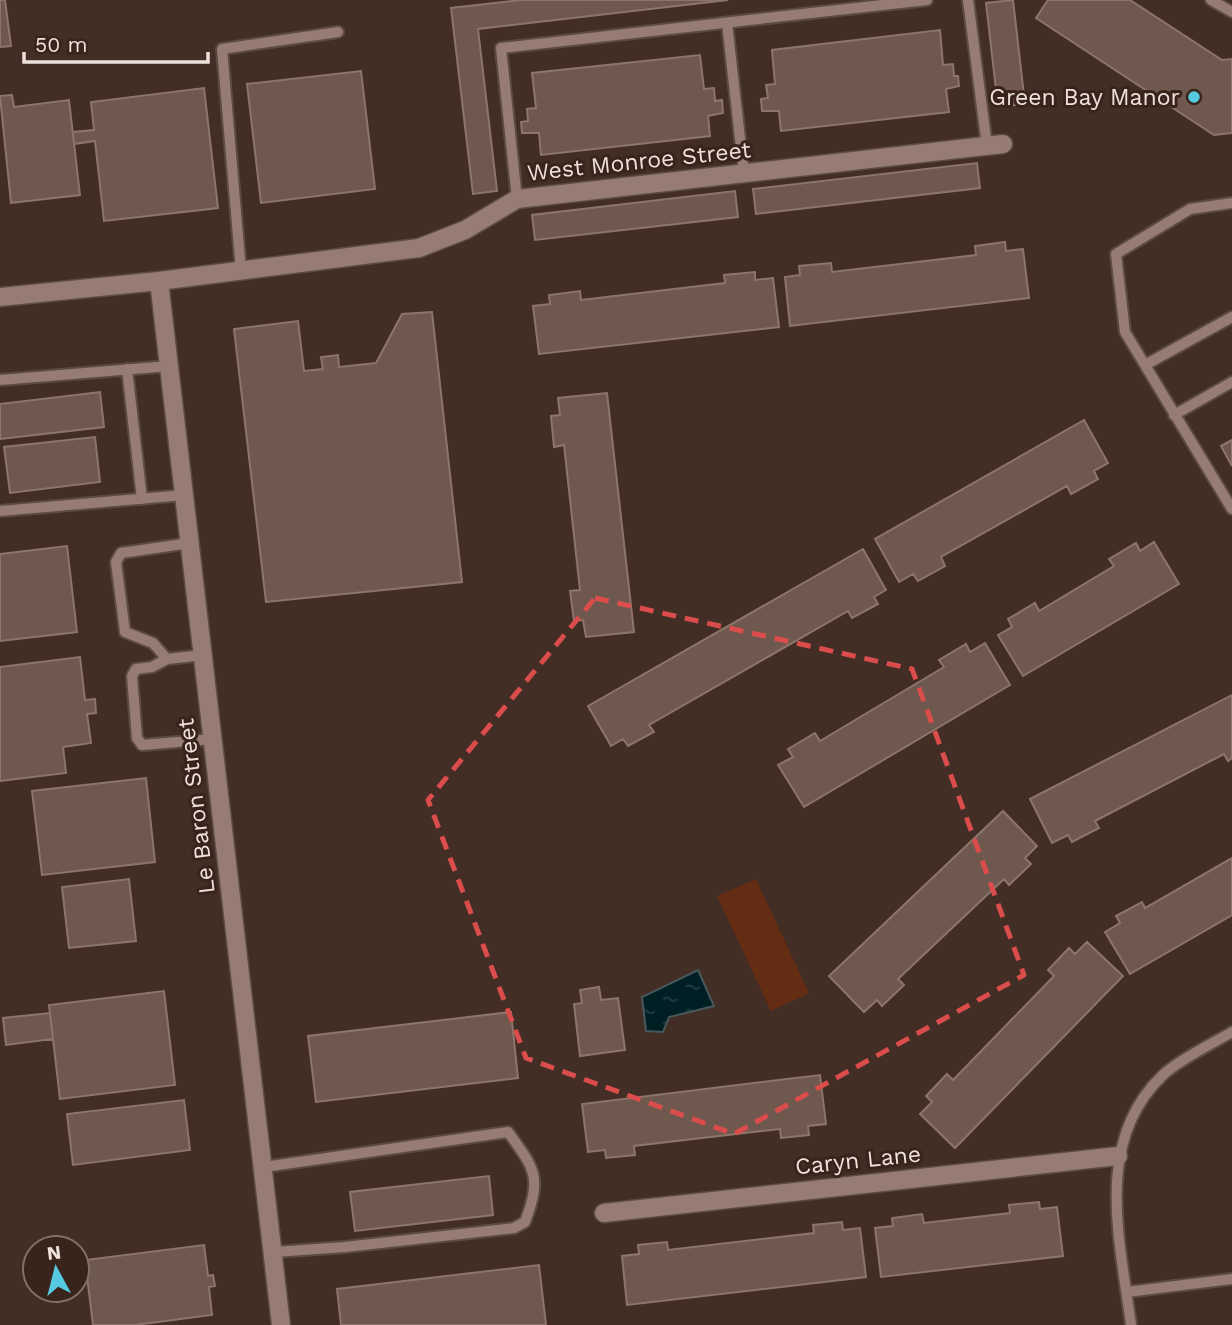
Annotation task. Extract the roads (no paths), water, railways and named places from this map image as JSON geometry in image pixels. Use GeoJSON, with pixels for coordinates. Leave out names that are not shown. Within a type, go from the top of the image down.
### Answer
{"type":"FeatureCollection","features":[{"type":"Feature","properties":{"kind":"street","name":"West Monroe Street"},"geometry":{"type":"LineString","coordinates":[[0,297],[159,281],[419,248],[464,230],[517,200],[995,145]]}},
{"type":"Feature","properties":{"kind":"street","name":"Le Baron Street"},"geometry":{"type":"LineString","coordinates":[[159,281],[281,1325]]}},
{"type":"Feature","properties":{"kind":"street","name":"Caryn Lane"},"geometry":{"type":"LineString","coordinates":[[604,1213],[1118,1156]]}},
{"type":"Feature","properties":{"kind":"lane"},"geometry":{"type":"LineString","coordinates":[[517,200],[501,48],[927,0]]}},
{"type":"Feature","properties":{"kind":"lane"},"geometry":{"type":"LineString","coordinates":[[968,0],[995,145]]}},
{"type":"Feature","properties":{"kind":"lane"},"geometry":{"type":"LineString","coordinates":[[1211,0],[1232,12]]}},
{"type":"Feature","properties":{"kind":"lane"},"geometry":{"type":"LineString","coordinates":[[727,23],[744,174]]}},
{"type":"Feature","properties":{"kind":"lane"},"geometry":{"type":"LineString","coordinates":[[241,271],[222,49],[338,32]]}},
{"type":"Feature","properties":{"kind":"lane"},"geometry":{"type":"LineString","coordinates":[[1232,203],[1190,209],[1116,254],[1125,332],[1232,509]]}},
{"type":"Feature","properties":{"kind":"lane"},"geometry":{"type":"LineString","coordinates":[[1145,365],[1232,317]]}},
{"type":"Feature","properties":{"kind":"lane"},"geometry":{"type":"LineString","coordinates":[[0,380],[169,366]]}},
{"type":"Feature","properties":{"kind":"lane"},"geometry":{"type":"LineString","coordinates":[[127,369],[142,499]]}},
{"type":"Feature","properties":{"kind":"lane"},"geometry":{"type":"LineString","coordinates":[[1174,415],[1232,382]]}},
{"type":"Feature","properties":{"kind":"lane"},"geometry":{"type":"LineString","coordinates":[[0,510],[184,495]]}},
{"type":"Feature","properties":{"kind":"lane"},"geometry":{"type":"LineString","coordinates":[[167,659],[153,643],[125,632],[116,562],[121,554],[190,543]]}},
{"type":"Feature","properties":{"kind":"lane"},"geometry":{"type":"LineString","coordinates":[[203,655],[167,659],[152,667],[136,669],[132,676],[137,738],[142,745],[213,738]]}},
{"type":"Feature","properties":{"kind":"lane"},"geometry":{"type":"LineString","coordinates":[[1131,1325],[1115,1201],[1118,1156],[1136,1106],[1165,1073],[1232,1032]]}},
{"type":"Feature","properties":{"kind":"lane"},"geometry":{"type":"LineString","coordinates":[[264,1167],[508,1132],[533,1171],[534,1198],[525,1222],[513,1228],[345,1247],[274,1252]]}},
{"type":"Feature","properties":{"kind":"lane"},"geometry":{"type":"LineString","coordinates":[[1127,1292],[1232,1279]]}},
{"type":"Feature","properties":{"kind":"water"},"geometry":{"type":"Polygon","coordinates":[[[698,970],[714,1006],[669,1017],[663,1032],[646,1031],[642,997],[698,970]]]}},
{"type":"Feature","properties":{"kind":"place","name":"Green Bay Manor"},"geometry":{"type":"Point","coordinates":[1194,97]}}]}
